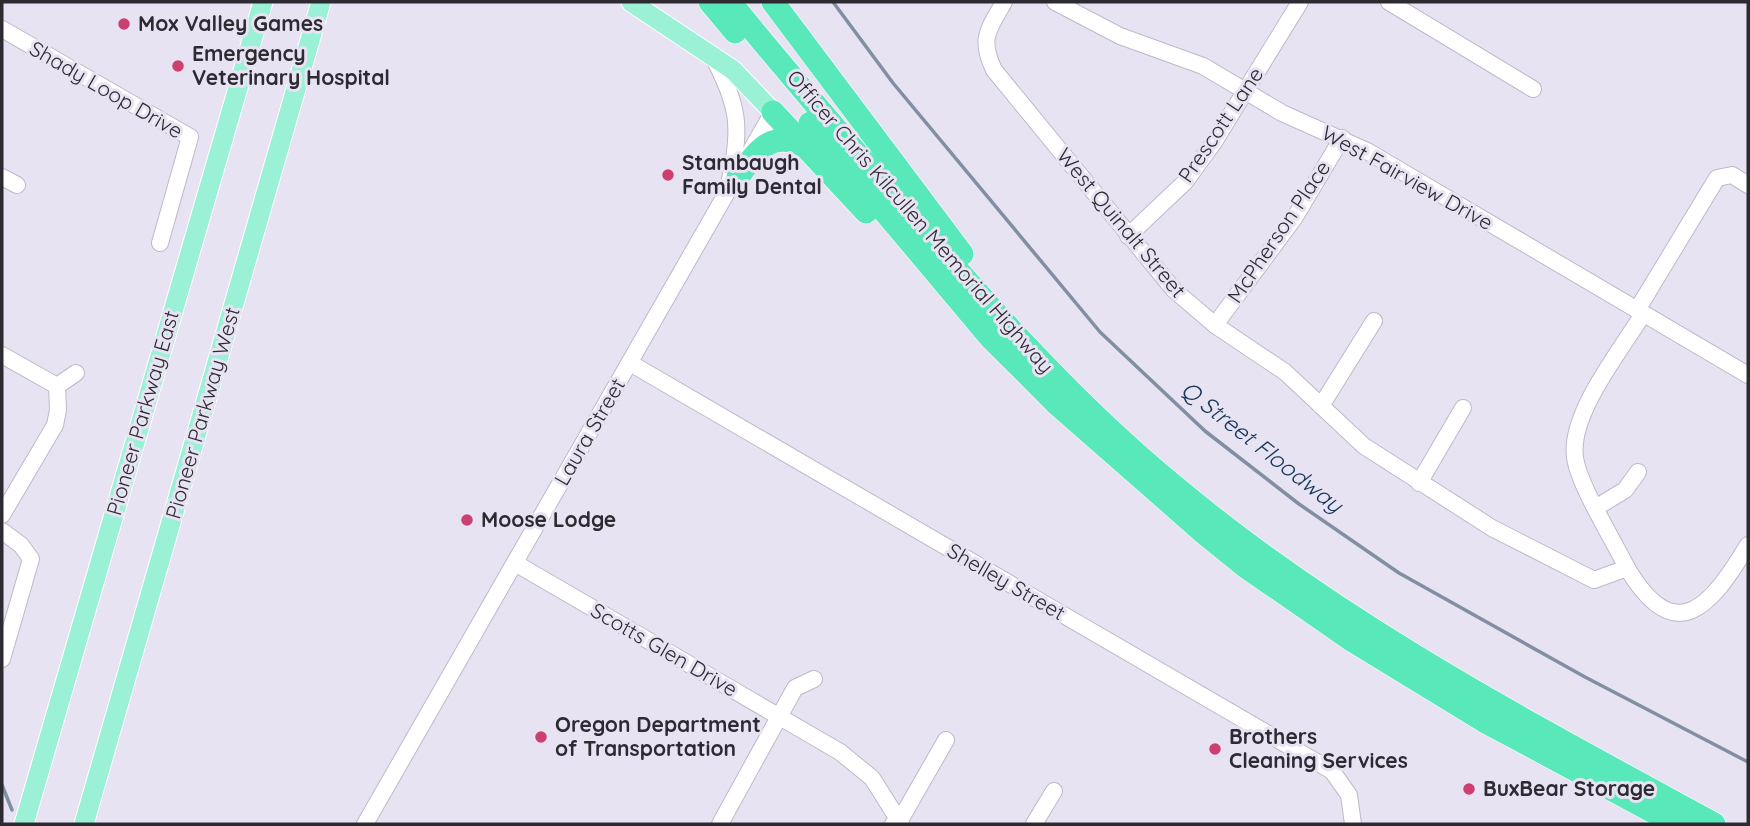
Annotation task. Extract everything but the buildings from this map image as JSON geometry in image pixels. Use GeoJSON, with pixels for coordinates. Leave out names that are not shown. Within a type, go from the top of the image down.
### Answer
{"type":"FeatureCollection","features":[{"type":"Feature","properties":{"kind":"highway","name":"Officer Chris Kilcullen Memorial Highway"},"geometry":{"type":"LineString","coordinates":[[710,2],[990,337],[1160,498],[1246,567],[1353,641],[1484,720],[1676,824]]}},
{"type":"Feature","properties":{"kind":"highway","name":"Officer Chris Kilcullen Memorial Highway"},"geometry":{"type":"LineString","coordinates":[[730,2],[976,293],[1047,369],[1172,484],[1254,550],[1362,624],[1500,707],[1714,824]]}},
{"type":"Feature","properties":{"kind":"highway"},"geometry":{"type":"LineString","coordinates":[[774,2],[1047,369]]}},
{"type":"Feature","properties":{"kind":"highway"},"geometry":{"type":"LineString","coordinates":[[773,111],[943,294],[990,337]]}},
{"type":"Feature","properties":{"kind":"highway"},"geometry":{"type":"LineString","coordinates":[[738,177],[772,141],[785,138],[805,146]]}},
{"type":"Feature","properties":{"kind":"main road","name":"Pioneer Parkway East"},"geometry":{"type":"LineString","coordinates":[[24,824],[263,2]]}},
{"type":"Feature","properties":{"kind":"main road","name":"Pioneer Parkway West"},"geometry":{"type":"LineString","coordinates":[[83,824],[321,2]]}},
{"type":"Feature","properties":{"kind":"main road"},"geometry":{"type":"LineString","coordinates":[[631,2],[733,69],[773,111]]}},
{"type":"Feature","properties":{"kind":"street","name":"West Quinalt Street"},"geometry":{"type":"LineString","coordinates":[[1004,2],[985,38],[986,53],[994,70],[1174,290],[1214,325],[1284,372],[1364,446],[1419,483],[1573,571],[1594,580],[1627,568]]}},
{"type":"Feature","properties":{"kind":"street","name":"West Fairview Drive"},"geometry":{"type":"LineString","coordinates":[[1055,2],[1120,36],[1203,66],[1282,113],[1342,138],[1748,375]]}},
{"type":"Feature","properties":{"kind":"street","name":"Prescott Lane"},"geometry":{"type":"LineString","coordinates":[[1128,236],[1185,182],[1245,92],[1300,2]]}},
{"type":"Feature","properties":{"kind":"street"},"geometry":{"type":"LineString","coordinates":[[1389,2],[1533,89]]}},
{"type":"Feature","properties":{"kind":"street","name":"Shady Loop Drive"},"geometry":{"type":"LineString","coordinates":[[2,29],[190,137],[160,243]]}},
{"type":"Feature","properties":{"kind":"street"},"geometry":{"type":"LineString","coordinates":[[710,52],[733,98],[738,118],[738,137],[726,197]]}},
{"type":"Feature","properties":{"kind":"street","name":"Laura Street"},"geometry":{"type":"LineString","coordinates":[[365,824],[738,177],[773,111]]}},
{"type":"Feature","properties":{"kind":"street","name":"McPherson Place"},"geometry":{"type":"LineString","coordinates":[[1214,325],[1295,217],[1342,138]]}},
{"type":"Feature","properties":{"kind":"street"},"geometry":{"type":"LineString","coordinates":[[1748,185],[1732,176],[1717,178],[1583,413],[1575,435],[1575,457],[1582,481],[1627,568],[1652,601],[1670,614],[1686,614],[1706,601],[1748,545]]}},
{"type":"Feature","properties":{"kind":"street"},"geometry":{"type":"LineString","coordinates":[[2,177],[17,185]]}},
{"type":"Feature","properties":{"kind":"street"},"geometry":{"type":"LineString","coordinates":[[1321,406],[1374,321]]}},
{"type":"Feature","properties":{"kind":"street"},"geometry":{"type":"LineString","coordinates":[[2,355],[57,386]]}},
{"type":"Feature","properties":{"kind":"street","name":"Shelley Street"},"geometry":{"type":"LineString","coordinates":[[630,363],[1332,771],[1349,795],[1353,824]]}},
{"type":"Feature","properties":{"kind":"street"},"geometry":{"type":"LineString","coordinates":[[57,386],[76,373]]}},
{"type":"Feature","properties":{"kind":"street"},"geometry":{"type":"LineString","coordinates":[[2,515],[55,425],[58,410],[57,386]]}},
{"type":"Feature","properties":{"kind":"street"},"geometry":{"type":"LineString","coordinates":[[1419,483],[1463,408]]}},
{"type":"Feature","properties":{"kind":"street"},"geometry":{"type":"LineString","coordinates":[[1597,507],[1625,489],[1638,472]]}},
{"type":"Feature","properties":{"kind":"street"},"geometry":{"type":"LineString","coordinates":[[2,531],[21,545],[31,559],[2,659]]}},
{"type":"Feature","properties":{"kind":"street","name":"Scotts Glen Drive"},"geometry":{"type":"LineString","coordinates":[[515,563],[840,752],[872,778],[898,823]]}},
{"type":"Feature","properties":{"kind":"street"},"geometry":{"type":"LineString","coordinates":[[720,824],[795,688],[814,679]]}},
{"type":"Feature","properties":{"kind":"street"},"geometry":{"type":"LineString","coordinates":[[898,823],[946,740]]}},
{"type":"Feature","properties":{"kind":"street"},"geometry":{"type":"LineString","coordinates":[[1034,824],[1054,791]]}},
{"type":"Feature","properties":{"kind":"waterway","name":"Q Street Floodway"},"geometry":{"type":"LineString","coordinates":[[833,2],[893,83],[1100,332],[1205,431],[1299,504],[1399,573],[1585,677],[1748,762]]}},
{"type":"Feature","properties":{"kind":"waterway"},"geometry":{"type":"LineString","coordinates":[[2,785],[12,810]]}},
{"type":"Feature","properties":{"kind":"place","name":"Mox Valley Games"},"geometry":{"type":"Point","coordinates":[124,24]}},
{"type":"Feature","properties":{"kind":"place","name":"Emergency Veterinary Hospital"},"geometry":{"type":"Point","coordinates":[178,66]}},
{"type":"Feature","properties":{"kind":"place","name":"Stambaugh Family Dental"},"geometry":{"type":"Point","coordinates":[668,175]}},
{"type":"Feature","properties":{"kind":"place","name":"Moose Lodge"},"geometry":{"type":"Point","coordinates":[467,520]}},
{"type":"Feature","properties":{"kind":"place","name":"Oregon Department of Transportation"},"geometry":{"type":"Point","coordinates":[541,737]}},
{"type":"Feature","properties":{"kind":"place","name":"Brothers Cleaning Services"},"geometry":{"type":"Point","coordinates":[1215,749]}},
{"type":"Feature","properties":{"kind":"place","name":"BuxBear Storage"},"geometry":{"type":"Point","coordinates":[1469,789]}}]}
